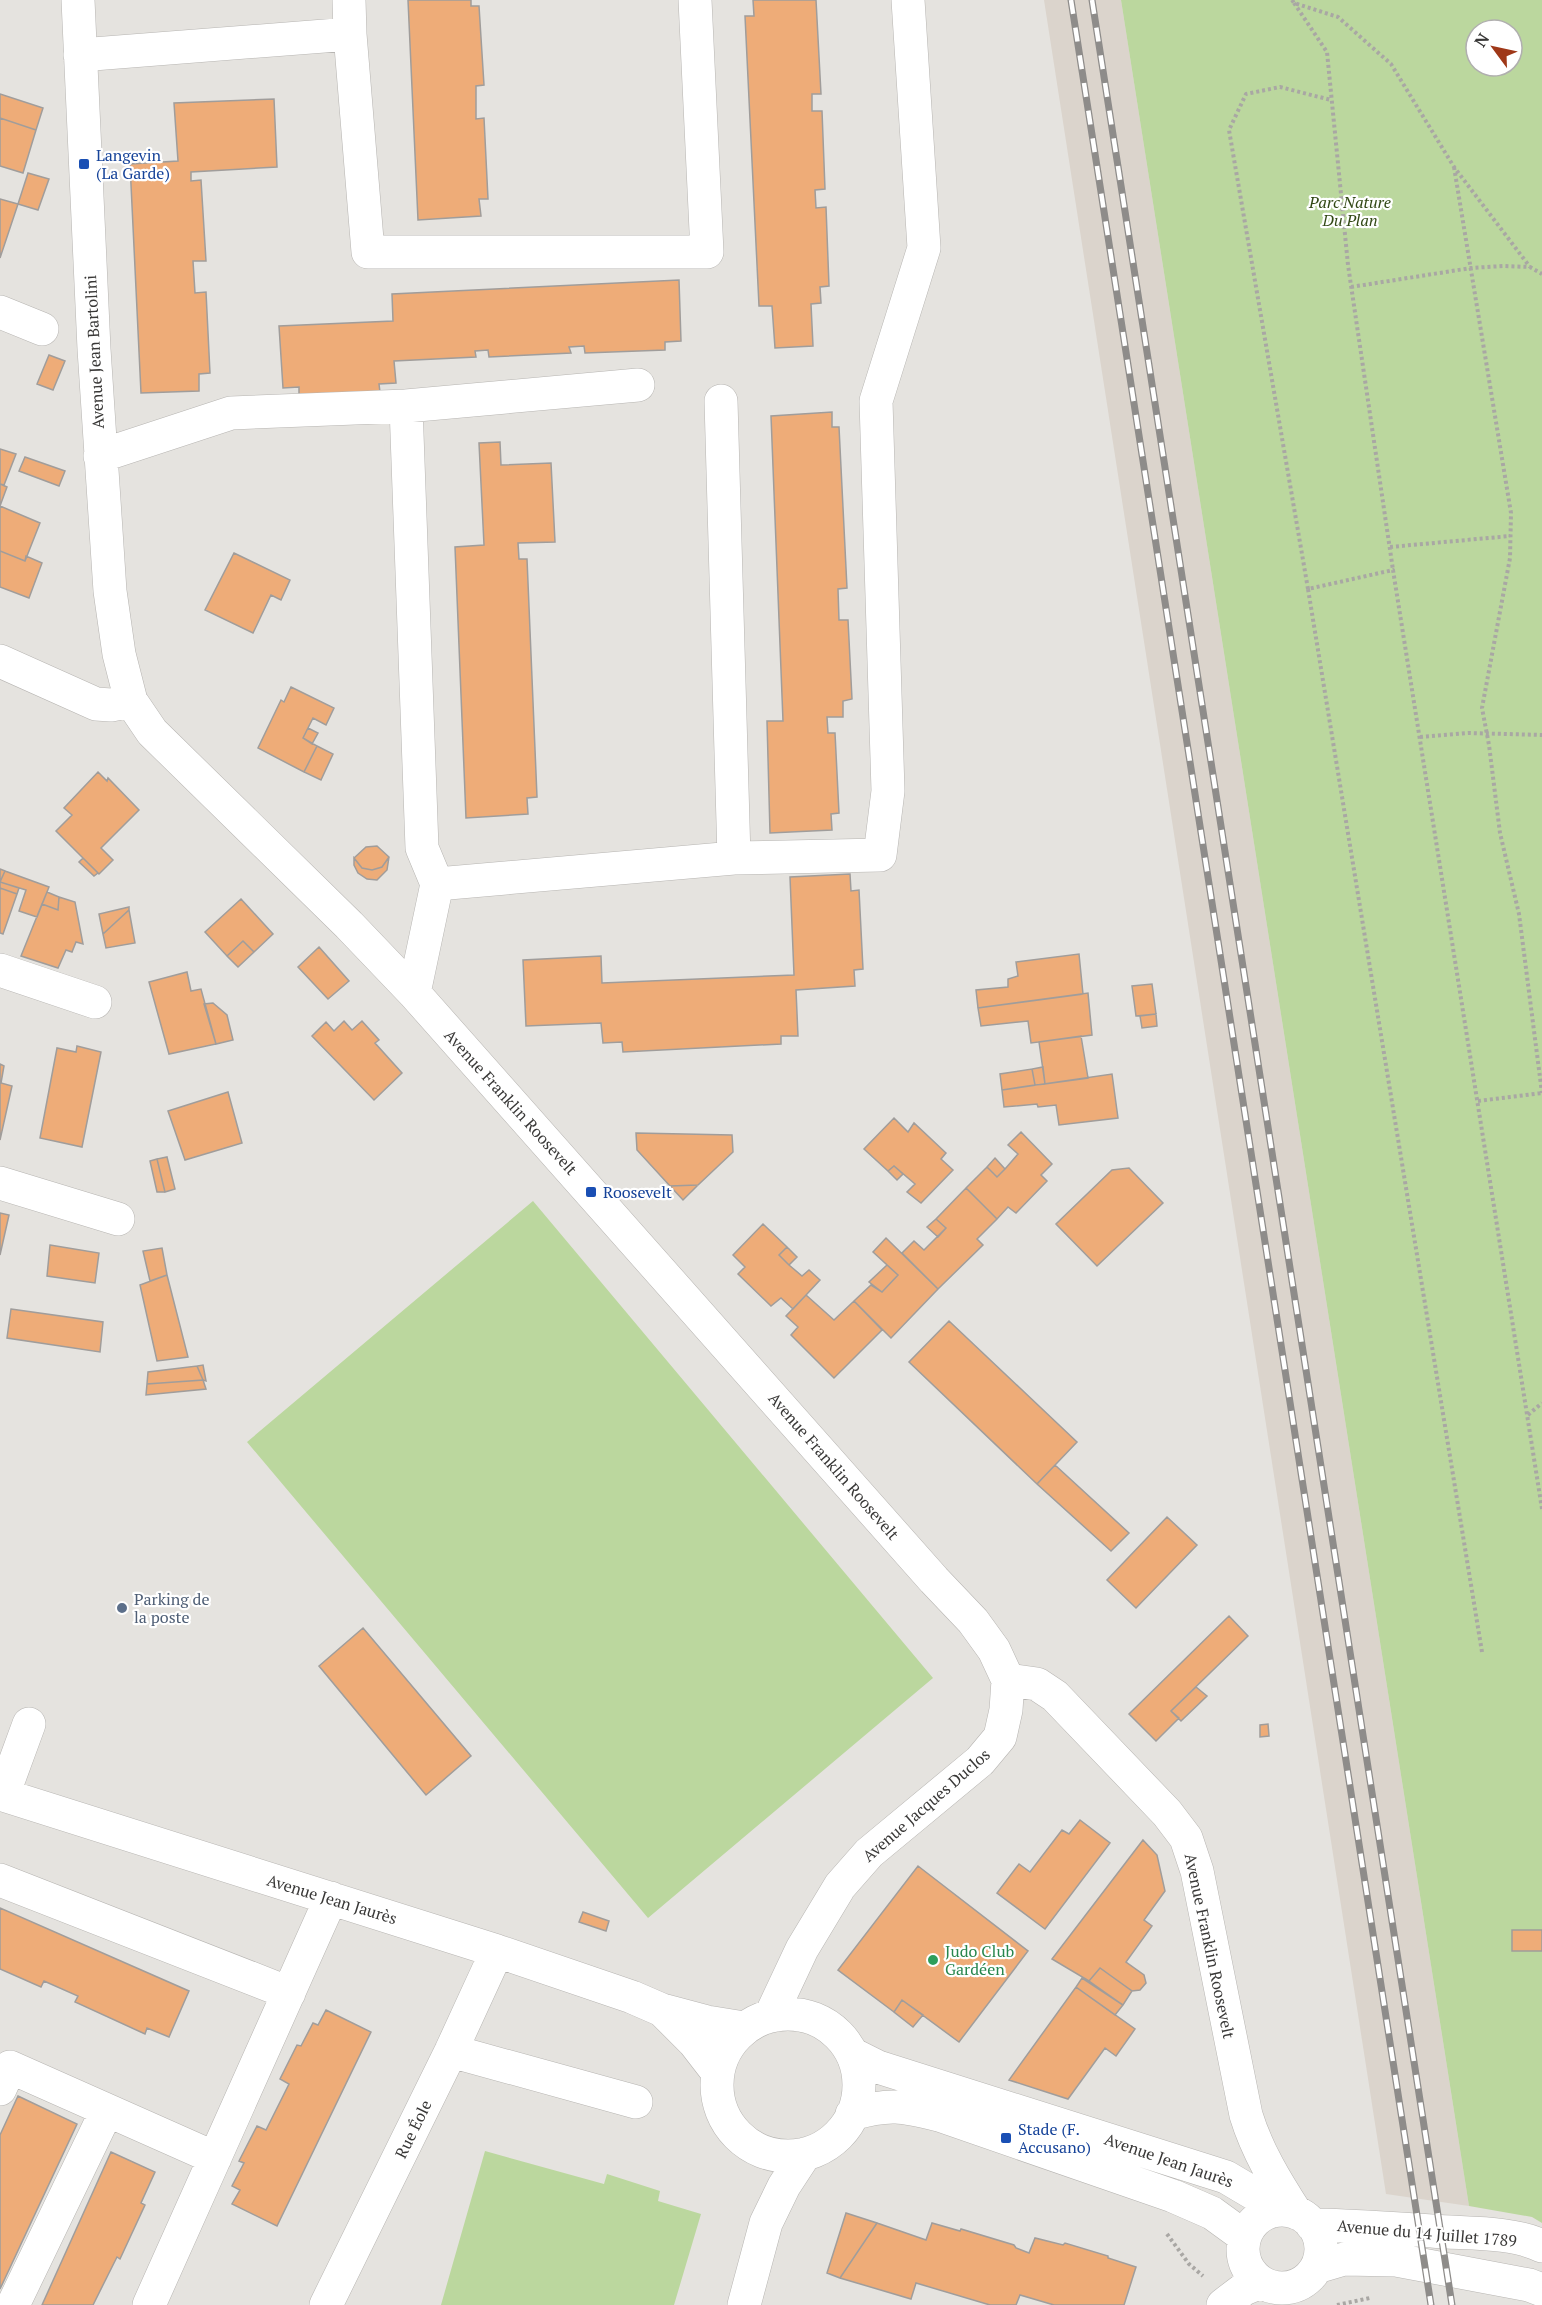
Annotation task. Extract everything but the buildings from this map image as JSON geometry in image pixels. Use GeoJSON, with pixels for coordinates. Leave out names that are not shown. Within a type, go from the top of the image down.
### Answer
{"type":"FeatureCollection","features":[{"type":"Feature","properties":{"kind":"street","name":"Avenue Jean Bartolini"},"geometry":{"type":"LineString","coordinates":[[78,0],[100,456],[110,591],[118,654],[131,701]]}},
{"type":"Feature","properties":{"kind":"street"},"geometry":{"type":"LineString","coordinates":[[349,0],[368,252],[707,252],[695,0]]}},
{"type":"Feature","properties":{"kind":"street"},"geometry":{"type":"LineString","coordinates":[[437,884],[734,858],[880,855],[888,791],[876,401],[924,248],[908,0]]}},
{"type":"Feature","properties":{"kind":"street"},"geometry":{"type":"LineString","coordinates":[[80,56],[350,34]]}},
{"type":"Feature","properties":{"kind":"street"},"geometry":{"type":"LineString","coordinates":[[0,312],[42,329]]}},
{"type":"Feature","properties":{"kind":"street"},"geometry":{"type":"LineString","coordinates":[[100,456],[231,413],[406,406],[638,385]]}},
{"type":"Feature","properties":{"kind":"street"},"geometry":{"type":"LineString","coordinates":[[721,401],[734,858]]}},
{"type":"Feature","properties":{"kind":"street"},"geometry":{"type":"LineString","coordinates":[[406,406],[422,848],[437,884],[414,993]]}},
{"type":"Feature","properties":{"kind":"street"},"geometry":{"type":"LineString","coordinates":[[0,661],[96,704],[111,705],[131,701]]}},
{"type":"Feature","properties":{"kind":"street","name":"Avenue Franklin Roosevelt"},"geometry":{"type":"LineString","coordinates":[[131,701],[152,732],[349,925],[414,993],[934,1580],[973,1621]]}},
{"type":"Feature","properties":{"kind":"street"},"geometry":{"type":"LineString","coordinates":[[0,970],[95,1002]]}},
{"type":"Feature","properties":{"kind":"street"},"geometry":{"type":"LineString","coordinates":[[0,1183],[118,1219]]}},
{"type":"Feature","properties":{"kind":"street","name":"Avenue Jacques Duclos"},"geometry":{"type":"LineString","coordinates":[[758,2022],[840,1886],[869,1853],[980,1761],[1000,1737],[1006,1710],[1008,1680],[994,1650],[973,1621]]}},
{"type":"Feature","properties":{"kind":"street","name":"Avenue Franklin Roosevelt"},"geometry":{"type":"LineString","coordinates":[[1008,1680],[1038,1684],[1055,1696],[1159,1804],[1186,1838],[1197,1871],[1242,2098],[1252,2134],[1294,2216]]}},
{"type":"Feature","properties":{"kind":"street"},"geometry":{"type":"LineString","coordinates":[[2,1794],[29,1724]]}},
{"type":"Feature","properties":{"kind":"street","name":"Avenue Jean Jaurès"},"geometry":{"type":"LineString","coordinates":[[2,1794],[497,1951],[632,1997],[662,2010],[707,2022],[758,2022]]}},
{"type":"Feature","properties":{"kind":"street"},"geometry":{"type":"LineString","coordinates":[[0,1880],[289,1993]]}},
{"type":"Feature","properties":{"kind":"street"},"geometry":{"type":"LineString","coordinates":[[149,2305],[331,1898]]}},
{"type":"Feature","properties":{"kind":"street"},"geometry":{"type":"LineString","coordinates":[[802,1949],[806,1989],[818,2020]]}},
{"type":"Feature","properties":{"kind":"street","name":"Rue Éole"},"geometry":{"type":"LineString","coordinates":[[326,2305],[451,2051],[497,1951]]}},
{"type":"Feature","properties":{"kind":"street","name":"Avenue Jean Jaurès"},"geometry":{"type":"LineString","coordinates":[[662,2010],[694,2042],[718,2073]]}},
{"type":"Feature","properties":{"kind":"street"},"geometry":{"type":"LineString","coordinates":[[795,2014],[818,2020],[838,2034],[852,2054],[858,2074],[858,2095],[852,2114],[844,2128],[833,2140],[805,2154],[785,2156],[766,2152],[749,2144],[733,2131],[723,2114],[717,2094],[718,2073],[723,2056],[732,2041],[758,2022],[795,2014]]}},
{"type":"Feature","properties":{"kind":"street"},"geometry":{"type":"LineString","coordinates":[[451,2051],[636,2102]]}},
{"type":"Feature","properties":{"kind":"street","name":"Avenue Jean Jaurès"},"geometry":{"type":"LineString","coordinates":[[852,2054],[878,2067],[1226,2176],[1294,2216]]}},
{"type":"Feature","properties":{"kind":"street"},"geometry":{"type":"LineString","coordinates":[[3,2071],[107,2110],[215,2158]]}},
{"type":"Feature","properties":{"kind":"street","name":"Avenue Jean Jaurès"},"geometry":{"type":"LineString","coordinates":[[852,2114],[879,2106],[903,2107],[939,2115],[1173,2196],[1212,2213],[1245,2237]]}},
{"type":"Feature","properties":{"kind":"street"},"geometry":{"type":"LineString","coordinates":[[13,2305],[107,2110]]}},
{"type":"Feature","properties":{"kind":"street"},"geometry":{"type":"LineString","coordinates":[[749,2144],[762,2181],[766,2223]]}},
{"type":"Feature","properties":{"kind":"street"},"geometry":{"type":"LineString","coordinates":[[744,2305],[766,2223],[784,2186],[805,2154]]}},
{"type":"Feature","properties":{"kind":"street"},"geometry":{"type":"LineString","coordinates":[[1294,2216],[1320,2242],[1321,2255],[1306,2286],[1272,2287],[1261,2282],[1251,2273],[1245,2262],[1245,2237],[1260,2217],[1294,2216]]}},
{"type":"Feature","properties":{"kind":"street","name":"Avenue du 14 Juillet 1789"},"geometry":{"type":"LineString","coordinates":[[1294,2216],[1347,2224],[1496,2235],[1531,2241],[1542,2246]]}},
{"type":"Feature","properties":{"kind":"street","name":"Avenue du 14 Juillet 1789"},"geometry":{"type":"LineString","coordinates":[[1306,2286],[1344,2259],[1396,2260],[1529,2285],[1542,2290]]}},
{"type":"Feature","properties":{"kind":"street"},"geometry":{"type":"LineString","coordinates":[[1215,2292],[1244,2289],[1261,2282]]}},
{"type":"Feature","properties":{"kind":"path"},"geometry":{"type":"LineString","coordinates":[[1293,1],[1327,52],[1351,287],[1389,547],[1542,1509]]}},
{"type":"Feature","properties":{"kind":"path"},"geometry":{"type":"LineString","coordinates":[[1293,1],[1338,17],[1391,64],[1454,167],[1530,267],[1542,274]]}},
{"type":"Feature","properties":{"kind":"path"},"geometry":{"type":"LineString","coordinates":[[1331,100],[1280,87],[1246,94],[1228,130],[1308,589],[1482,1652]]}},
{"type":"Feature","properties":{"kind":"path"},"geometry":{"type":"LineString","coordinates":[[1454,167],[1511,513],[1510,558],[1482,708],[1500,833],[1519,915],[1542,1093],[1478,1101]]}},
{"type":"Feature","properties":{"kind":"path"},"geometry":{"type":"LineString","coordinates":[[1351,287],[1471,268],[1530,267]]}},
{"type":"Feature","properties":{"kind":"path"},"geometry":{"type":"LineString","coordinates":[[1389,547],[1510,536]]}},
{"type":"Feature","properties":{"kind":"path"},"geometry":{"type":"LineString","coordinates":[[1308,589],[1393,570]]}},
{"type":"Feature","properties":{"kind":"path"},"geometry":{"type":"LineString","coordinates":[[1420,737],[1469,733],[1542,735]]}},
{"type":"Feature","properties":{"kind":"path"},"geometry":{"type":"LineString","coordinates":[[1527,1415],[1542,1403]]}},
{"type":"Feature","properties":{"kind":"path"},"geometry":{"type":"LineString","coordinates":[[1164,2231],[1189,2264],[1215,2292]]}},
{"type":"Feature","properties":{"kind":"shaded area"},"geometry":{"type":"Polygon","coordinates":[[[1044,0],[1121,0],[1469,2206],[1386,2194],[1044,0]]]}},
{"type":"Feature","properties":{"kind":"green space","name":"Parc Nature Du Plan"},"geometry":{"type":"Polygon","coordinates":[[[1121,0],[1542,0],[1542,2223],[1532,2217],[1469,2206],[1121,0]]]}},
{"type":"Feature","properties":{"kind":"green space"},"geometry":{"type":"Polygon","coordinates":[[[533,1201],[933,1678],[648,1918],[247,1442],[533,1201]]]}},
{"type":"Feature","properties":{"kind":"green space"},"geometry":{"type":"Polygon","coordinates":[[[485,2151],[604,2184],[607,2174],[660,2191],[658,2201],[701,2214],[674,2305],[441,2305],[485,2151]]]}},
{"type":"Feature","properties":{"kind":"railway"},"geometry":{"type":"LineString","coordinates":[[1071,0],[1431,2305]]}},
{"type":"Feature","properties":{"kind":"railway"},"geometry":{"type":"LineString","coordinates":[[1092,0],[1452,2305]]}},
{"type":"Feature","properties":{"kind":"place","name":"Langevin (La Garde)"},"geometry":{"type":"Point","coordinates":[84,164]}},
{"type":"Feature","properties":{"kind":"place","name":"Roosevelt"},"geometry":{"type":"Point","coordinates":[591,1192]}},
{"type":"Feature","properties":{"kind":"place","name":"Parking de la poste"},"geometry":{"type":"Point","coordinates":[122,1608]}},
{"type":"Feature","properties":{"kind":"place","name":"Judo Club Gardéen"},"geometry":{"type":"Point","coordinates":[933,1960]}},
{"type":"Feature","properties":{"kind":"place","name":"Stade (F. Accusano)"},"geometry":{"type":"Point","coordinates":[1006,2138]}}]}
